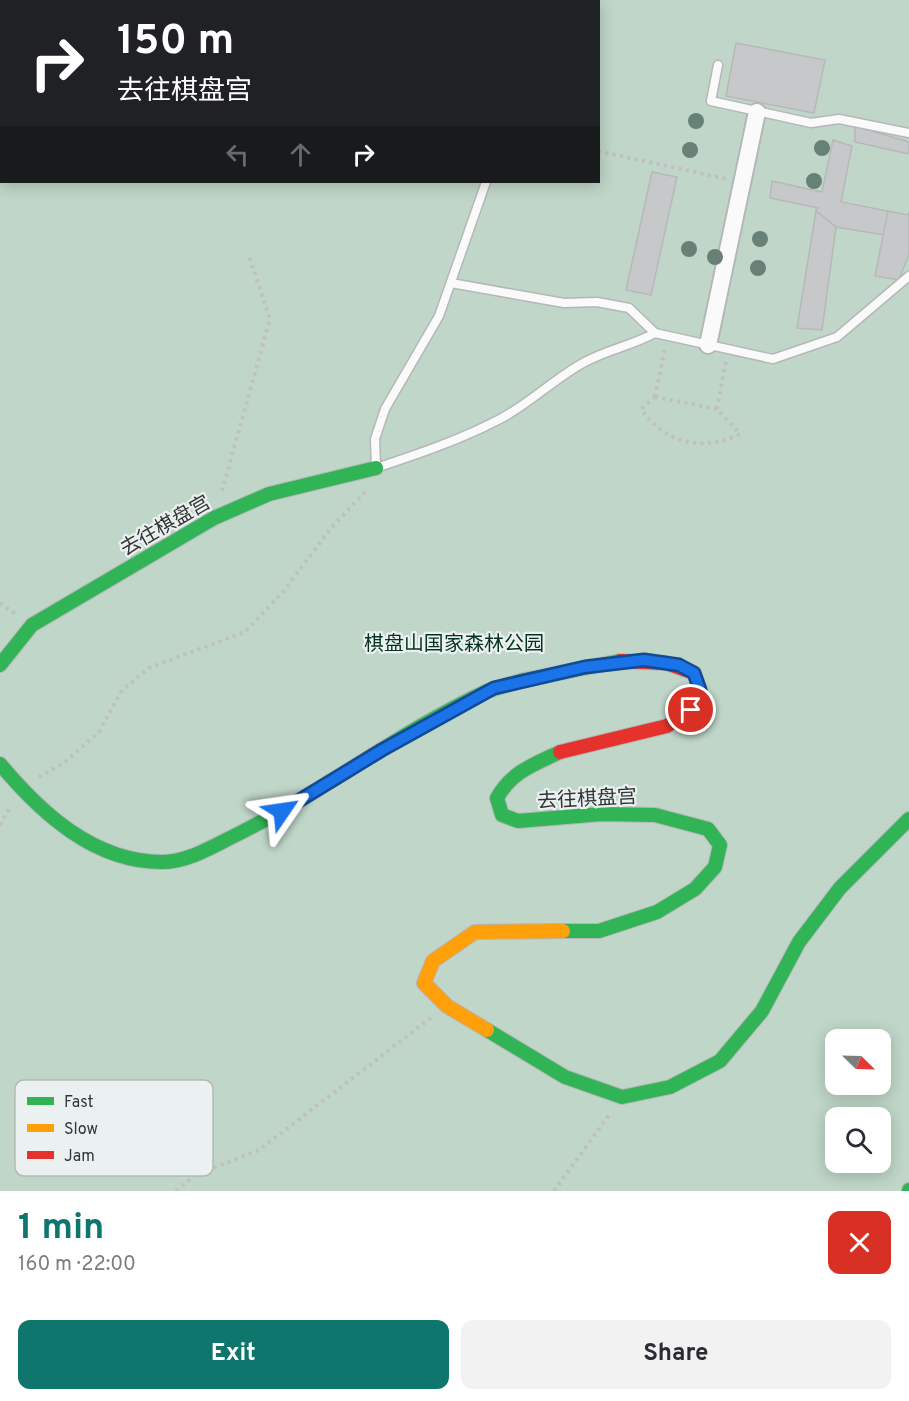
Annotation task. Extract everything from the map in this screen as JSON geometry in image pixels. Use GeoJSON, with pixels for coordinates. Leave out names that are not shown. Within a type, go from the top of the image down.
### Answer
{"type":"FeatureCollection","features":[{"type":"Feature","properties":{"kind":"street"},"geometry":{"type":"LineString","coordinates":[[708,345],[757,112]]}},
{"type":"Feature","properties":{"kind":"street","name":"去往棋盘宫"},"geometry":{"type":"LineString","coordinates":[[0,665],[32,626],[214,518],[269,494],[376,468]]}},
{"type":"Feature","properties":{"kind":"street","name":"去往棋盘宫"},"geometry":{"type":"LineString","coordinates":[[0,764],[20,789],[54,822],[96,845],[133,860],[165,862],[199,853],[262,823],[382,750],[494,688],[585,667],[644,660],[679,665],[694,673],[700,690],[691,710],[667,726],[568,748],[519,772],[506,782],[497,798],[502,815],[518,821],[602,814],[655,815],[708,829],[720,845],[715,867],[695,889],[657,912],[599,931],[475,932],[433,961],[424,983],[447,1006],[565,1077],[622,1097]]}},
{"type":"Feature","properties":{"kind":"street"},"geometry":{"type":"LineString","coordinates":[[622,1097],[670,1087],[720,1061],[762,1011],[799,942],[840,888],[909,819]]}},
{"type":"Feature","properties":{"kind":"lane"},"geometry":{"type":"LineString","coordinates":[[718,65],[711,100],[811,123],[839,119],[909,133]]}},
{"type":"Feature","properties":{"kind":"lane"},"geometry":{"type":"LineString","coordinates":[[486,183],[439,316],[385,409],[375,439],[376,468],[446,444],[502,418],[563,374],[603,352],[635,344],[655,333]]}},
{"type":"Feature","properties":{"kind":"lane"},"geometry":{"type":"LineString","coordinates":[[451,284],[564,303],[597,302],[628,308],[655,333],[773,359],[837,337],[909,276]]}},
{"type":"Feature","properties":{"kind":"path"},"geometry":{"type":"LineString","coordinates":[[600,152],[742,183]]}},
{"type":"Feature","properties":{"kind":"path"},"geometry":{"type":"LineString","coordinates":[[214,518],[270,319],[248,253]]}},
{"type":"Feature","properties":{"kind":"path"},"geometry":{"type":"LineString","coordinates":[[655,397],[717,409],[741,434],[715,444],[687,443],[660,431],[641,409],[655,397],[668,336]]}},
{"type":"Feature","properties":{"kind":"path"},"geometry":{"type":"LineString","coordinates":[[717,409],[728,349]]}},
{"type":"Feature","properties":{"kind":"path"},"geometry":{"type":"LineString","coordinates":[[0,825],[20,789],[65,762],[99,732],[122,690],[150,668],[245,632],[282,593],[332,527],[370,488],[376,468]]}},
{"type":"Feature","properties":{"kind":"path"},"geometry":{"type":"LineString","coordinates":[[213,1168],[259,1150],[447,1006]]}},
{"type":"Feature","properties":{"kind":"path"},"geometry":{"type":"LineString","coordinates":[[554,1191],[622,1097]]}},
{"type":"Feature","properties":{"kind":"path"},"geometry":{"type":"LineString","coordinates":[[177,1191],[194,1176]]}},
{"type":"Feature","properties":{"kind":"green space","name":"棋盘山国家森林公园"},"geometry":{"type":"Polygon","coordinates":[[[600,0],[909,0],[909,1191],[0,1191],[0,183],[600,183],[600,0]]]}},
{"type":"Feature","properties":{"kind":"building"},"geometry":{"type":"Polygon","coordinates":[[[736,43],[825,60],[814,113],[726,96],[736,43]]]}},
{"type":"Feature","properties":{"kind":"building"},"geometry":{"type":"Polygon","coordinates":[[[855,126],[909,142],[909,154],[855,142],[855,126]]]}},
{"type":"Feature","properties":{"kind":"building"},"geometry":{"type":"Polygon","coordinates":[[[833,140],[852,146],[841,202],[888,211],[884,235],[836,227],[816,211],[818,208],[770,198],[772,181],[822,192],[833,140]]]}},
{"type":"Feature","properties":{"kind":"building"},"geometry":{"type":"Polygon","coordinates":[[[652,172],[677,177],[651,295],[626,290],[652,172]]]}},
{"type":"Feature","properties":{"kind":"building"},"geometry":{"type":"Polygon","coordinates":[[[816,211],[836,227],[822,330],[797,328],[816,211]]]}},
{"type":"Feature","properties":{"kind":"building"},"geometry":{"type":"Polygon","coordinates":[[[888,211],[908,215],[909,212],[909,254],[899,280],[875,276],[888,211]]]}},
{"type":"Feature","properties":{"kind":"traffic: fast"},"geometry":{"type":"LineString","coordinates":[[0,665],[32,625],[214,518],[269,494],[376,468]]}},
{"type":"Feature","properties":{"kind":"traffic: fast"},"geometry":{"type":"LineString","coordinates":[[0,764],[51,817],[92,844],[114,854],[137,860],[172,861],[202,852],[270,817],[424,724],[487,691],[524,680],[620,661]]}},
{"type":"Feature","properties":{"kind":"traffic: fast"},"geometry":{"type":"LineString","coordinates":[[560,752],[524,770],[509,782],[497,798],[502,815],[518,821],[602,814],[655,815],[708,829],[720,845],[715,867],[695,889],[657,912],[599,931],[563,931]]}},
{"type":"Feature","properties":{"kind":"traffic: fast"},"geometry":{"type":"LineString","coordinates":[[487,1030],[565,1077],[622,1097],[670,1087],[720,1061],[762,1011],[799,942],[840,888],[909,819]]}},
{"type":"Feature","properties":{"kind":"traffic: slow"},"geometry":{"type":"LineString","coordinates":[[487,1030],[447,1006],[424,983],[433,961],[475,932],[563,931]]}},
{"type":"Feature","properties":{"kind":"traffic: jam"},"geometry":{"type":"LineString","coordinates":[[560,752],[667,726],[691,710],[700,690],[694,673],[666,663],[620,661]]}},
{"type":"Feature","properties":{"kind":"route"},"geometry":{"type":"LineString","coordinates":[[282,811],[382,750],[494,688],[585,667],[644,660],[679,665],[694,673],[700,690],[691,710]]}}]}
